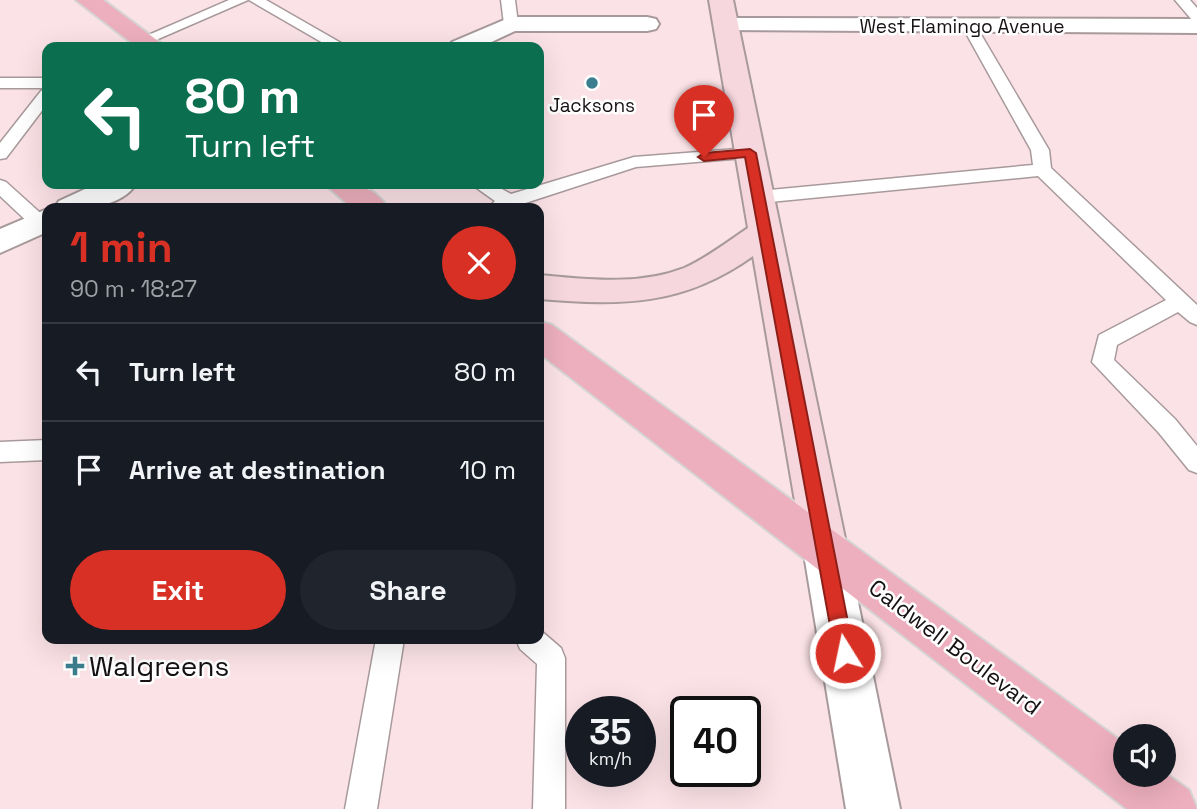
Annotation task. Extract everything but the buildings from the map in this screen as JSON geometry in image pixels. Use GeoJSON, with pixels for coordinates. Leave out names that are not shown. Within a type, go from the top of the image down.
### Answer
{"type":"FeatureCollection","features":[{"type":"Feature","properties":{"kind":"main road"},"geometry":{"type":"LineString","coordinates":[[88,0],[144,42]]}},
{"type":"Feature","properties":{"kind":"main road"},"geometry":{"type":"LineString","coordinates":[[724,13],[825,548]]}},
{"type":"Feature","properties":{"kind":"main road"},"geometry":{"type":"LineString","coordinates":[[544,287],[634,291],[673,285],[699,275],[766,232]]}},
{"type":"Feature","properties":{"kind":"main road","name":"Caldwell Boulevard"},"geometry":{"type":"LineString","coordinates":[[544,338],[1170,809]]}},
{"type":"Feature","properties":{"kind":"street"},"geometry":{"type":"LineString","coordinates":[[468,42],[510,12],[646,24]]}},
{"type":"Feature","properties":{"kind":"street","name":"West Flamingo Avenue"},"geometry":{"type":"LineString","coordinates":[[724,13],[969,26],[1197,26]]}},
{"type":"Feature","properties":{"kind":"street"},"geometry":{"type":"LineString","coordinates":[[81,203],[110,189]]}},
{"type":"Feature","properties":{"kind":"street"},"geometry":{"type":"LineString","coordinates":[[0,242],[42,222]]}},
{"type":"Feature","properties":{"kind":"street"},"geometry":{"type":"LineString","coordinates":[[825,548],[873,809]]}},
{"type":"Feature","properties":{"kind":"lane"},"geometry":{"type":"LineString","coordinates":[[154,42],[241,0]]}},
{"type":"Feature","properties":{"kind":"lane"},"geometry":{"type":"LineString","coordinates":[[256,0],[332,42]]}},
{"type":"Feature","properties":{"kind":"lane"},"geometry":{"type":"LineString","coordinates":[[1182,0],[1197,17]]}},
{"type":"Feature","properties":{"kind":"lane"},"geometry":{"type":"LineString","coordinates":[[969,26],[1040,150],[1042,170],[1197,317]]}},
{"type":"Feature","properties":{"kind":"lane"},"geometry":{"type":"LineString","coordinates":[[0,83],[42,83]]}},
{"type":"Feature","properties":{"kind":"lane"},"geometry":{"type":"LineString","coordinates":[[0,154],[42,100]]}},
{"type":"Feature","properties":{"kind":"lane"},"geometry":{"type":"LineString","coordinates":[[509,203],[634,162],[750,153]]}},
{"type":"Feature","properties":{"kind":"lane"},"geometry":{"type":"LineString","coordinates":[[759,197],[1042,170]]}},
{"type":"Feature","properties":{"kind":"lane"},"geometry":{"type":"LineString","coordinates":[[0,186],[42,219]]}},
{"type":"Feature","properties":{"kind":"lane"},"geometry":{"type":"LineString","coordinates":[[485,189],[501,203]]}},
{"type":"Feature","properties":{"kind":"lane"},"geometry":{"type":"LineString","coordinates":[[1179,302],[1107,341],[1103,362],[1167,426],[1197,463]]}},
{"type":"Feature","properties":{"kind":"lane"},"geometry":{"type":"LineString","coordinates":[[0,452],[42,448]]}},
{"type":"Feature","properties":{"kind":"lane"},"geometry":{"type":"LineString","coordinates":[[361,809],[389,644]]}},
{"type":"Feature","properties":{"kind":"lane"},"geometry":{"type":"LineString","coordinates":[[536,644],[551,658],[549,809]]}},
{"type":"Feature","properties":{"kind":"shaded area"},"geometry":{"type":"Polygon","coordinates":[[[0,0],[1197,0],[1197,809],[0,809],[0,0]]]}},
{"type":"Feature","properties":{"kind":"place","name":"Jacksons"},"geometry":{"type":"Point","coordinates":[592,83]}},
{"type":"Feature","properties":{"kind":"place","name":"Walgreens"},"geometry":{"type":"Point","coordinates":[75,666]}},
{"type":"Feature","properties":{"kind":"route"},"geometry":{"type":"LineString","coordinates":[[704,157],[750,153],[845,653]]}}]}
